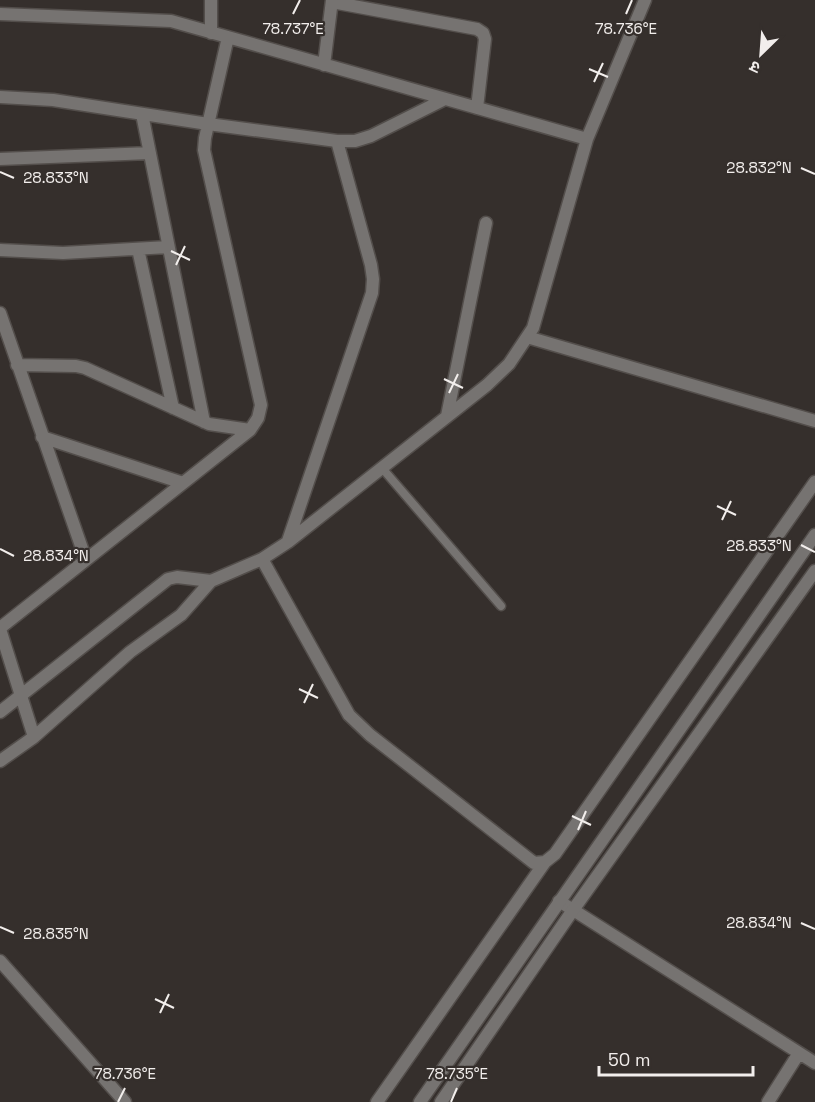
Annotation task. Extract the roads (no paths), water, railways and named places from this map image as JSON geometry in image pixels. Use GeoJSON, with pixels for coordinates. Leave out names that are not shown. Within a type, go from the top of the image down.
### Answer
{"type":"FeatureCollection","features":[{"type":"Feature","properties":{"kind":"street"},"geometry":{"type":"LineString","coordinates":[[211,0],[212,33]]}},
{"type":"Feature","properties":{"kind":"street"},"geometry":{"type":"LineString","coordinates":[[0,761],[34,737],[130,652],[187,609],[210,581],[262,559],[288,542],[487,385],[509,364],[533,328],[587,139],[645,0]]}},
{"type":"Feature","properties":{"kind":"street"},"geometry":{"type":"LineString","coordinates":[[324,65],[332,1],[477,29],[483,33],[485,39],[477,108]]}},
{"type":"Feature","properties":{"kind":"street"},"geometry":{"type":"LineString","coordinates":[[0,14],[171,21],[587,139]]}},
{"type":"Feature","properties":{"kind":"street"},"geometry":{"type":"LineString","coordinates":[[34,737],[0,629],[250,430],[258,418],[261,405],[204,150],[228,37]]}},
{"type":"Feature","properties":{"kind":"street"},"geometry":{"type":"LineString","coordinates":[[0,97],[53,100],[337,141],[355,141],[371,136],[445,99]]}},
{"type":"Feature","properties":{"kind":"street"},"geometry":{"type":"LineString","coordinates":[[142,114],[204,422]]}},
{"type":"Feature","properties":{"kind":"street"},"geometry":{"type":"LineString","coordinates":[[288,542],[372,292],[371,265],[337,141]]}},
{"type":"Feature","properties":{"kind":"street"},"geometry":{"type":"LineString","coordinates":[[0,159],[150,153]]}},
{"type":"Feature","properties":{"kind":"street"},"geometry":{"type":"LineString","coordinates":[[447,416],[486,223]]}},
{"type":"Feature","properties":{"kind":"street"},"geometry":{"type":"LineString","coordinates":[[0,250],[63,253],[168,247]]}},
{"type":"Feature","properties":{"kind":"street"},"geometry":{"type":"LineString","coordinates":[[138,249],[173,408]]}},
{"type":"Feature","properties":{"kind":"street"},"geometry":{"type":"LineString","coordinates":[[0,314],[86,560]]}},
{"type":"Feature","properties":{"kind":"street"},"geometry":{"type":"LineString","coordinates":[[527,337],[815,421]]}},
{"type":"Feature","properties":{"kind":"street"},"geometry":{"type":"LineString","coordinates":[[16,364],[85,368],[204,422],[250,430]]}},
{"type":"Feature","properties":{"kind":"street"},"geometry":{"type":"LineString","coordinates":[[42,436],[183,483]]}},
{"type":"Feature","properties":{"kind":"street"},"geometry":{"type":"LineString","coordinates":[[377,1102],[545,862],[555,854],[815,482]]}},
{"type":"Feature","properties":{"kind":"street"},"geometry":{"type":"LineString","coordinates":[[420,1102],[815,535]]}},
{"type":"Feature","properties":{"kind":"street"},"geometry":{"type":"LineString","coordinates":[[262,559],[334,691],[350,715],[370,735],[534,863],[545,862]]}},
{"type":"Feature","properties":{"kind":"street"},"geometry":{"type":"LineString","coordinates":[[441,1102],[573,910],[815,571]]}},
{"type":"Feature","properties":{"kind":"street"},"geometry":{"type":"LineString","coordinates":[[0,712],[168,579],[177,577],[210,581]]}},
{"type":"Feature","properties":{"kind":"street"},"geometry":{"type":"LineString","coordinates":[[559,901],[815,1063]]}},
{"type":"Feature","properties":{"kind":"street"},"geometry":{"type":"LineString","coordinates":[[0,961],[125,1102]]}},
{"type":"Feature","properties":{"kind":"street"},"geometry":{"type":"LineString","coordinates":[[768,1102],[799,1053]]}},
{"type":"Feature","properties":{"kind":"lane"},"geometry":{"type":"LineString","coordinates":[[382,468],[501,606]]}}]}
